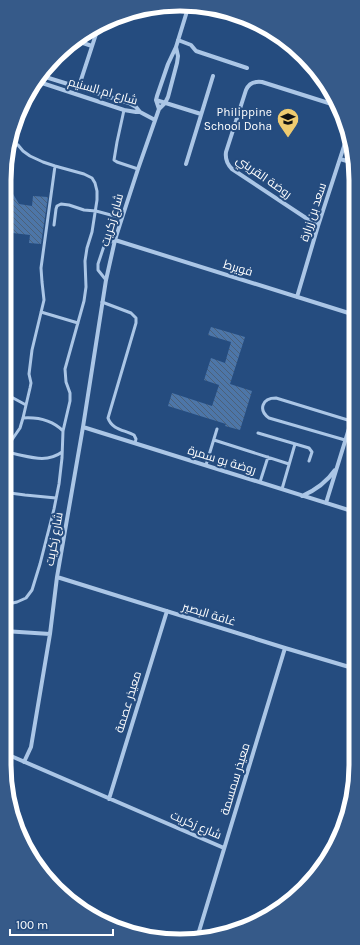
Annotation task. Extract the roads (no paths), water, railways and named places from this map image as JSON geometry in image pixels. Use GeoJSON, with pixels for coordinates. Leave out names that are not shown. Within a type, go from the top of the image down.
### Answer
{"type":"FeatureCollection","features":[{"type":"Feature","properties":{"kind":"street","name":"شارع زكريت"},"geometry":{"type":"LineString","coordinates":[[156,100],[168,64],[176,48],[187,11]]}},
{"type":"Feature","properties":{"kind":"street"},"geometry":{"type":"LineString","coordinates":[[77,94],[96,34]]}},
{"type":"Feature","properties":{"kind":"street"},"geometry":{"type":"LineString","coordinates":[[178,40],[190,44],[196,51],[247,68]]}},
{"type":"Feature","properties":{"kind":"street"},"geometry":{"type":"LineString","coordinates":[[82,42],[92,46]]}},
{"type":"Feature","properties":{"kind":"street","name":"شارع زكريت"},"geometry":{"type":"LineString","coordinates":[[176,48],[178,56],[177,63],[168,97],[159,109],[138,169],[115,240],[106,280],[83,427],[57,577],[50,634],[31,747],[24,762],[224,848]]}},
{"type":"Feature","properties":{"kind":"street"},"geometry":{"type":"LineString","coordinates":[[186,164],[213,76]]}},
{"type":"Feature","properties":{"kind":"street","name":"شارع ام السنيم"},"geometry":{"type":"LineString","coordinates":[[46,77],[129,103],[136,107],[140,112],[155,120]]}},
{"type":"Feature","properties":{"kind":"street","name":"روضة القريني"},"geometry":{"type":"LineString","coordinates":[[318,226],[232,170],[227,164],[226,152],[246,90],[254,82],[262,82],[331,104]]}},
{"type":"Feature","properties":{"kind":"street","name":"شارع ام السنيم"},"geometry":{"type":"LineString","coordinates":[[42,83],[124,110],[140,112]]}},
{"type":"Feature","properties":{"kind":"street"},"geometry":{"type":"LineString","coordinates":[[156,100],[201,114]]}},
{"type":"Feature","properties":{"kind":"street"},"geometry":{"type":"LineString","coordinates":[[156,100],[159,109]]}},
{"type":"Feature","properties":{"kind":"street","name":"سعد بن زرارة"},"geometry":{"type":"LineString","coordinates":[[297,297],[345,143]]}},
{"type":"Feature","properties":{"kind":"street"},"geometry":{"type":"LineString","coordinates":[[340,159],[348,161]]}},
{"type":"Feature","properties":{"kind":"street","name":"فويرط"},"geometry":{"type":"LineString","coordinates":[[115,240],[349,314]]}},
{"type":"Feature","properties":{"kind":"street","name":"روضة بو سمرة"},"geometry":{"type":"LineString","coordinates":[[83,427],[349,510]]}},
{"type":"Feature","properties":{"kind":"street"},"geometry":{"type":"LineString","coordinates":[[326,503],[349,427]]}},
{"type":"Feature","properties":{"kind":"street"},"geometry":{"type":"LineString","coordinates":[[302,496],[313,492],[322,485],[337,467]]}},
{"type":"Feature","properties":{"kind":"street","name":"غافة البصير"},"geometry":{"type":"LineString","coordinates":[[57,577],[349,667]]}},
{"type":"Feature","properties":{"kind":"street","name":"معيذر عصمة"},"geometry":{"type":"LineString","coordinates":[[109,799],[167,611]]}},
{"type":"Feature","properties":{"kind":"street"},"geometry":{"type":"LineString","coordinates":[[11,631],[50,634]]}},
{"type":"Feature","properties":{"kind":"street","name":"معيذر سمسمة"},"geometry":{"type":"LineString","coordinates":[[197,933],[285,648]]}},
{"type":"Feature","properties":{"kind":"street"},"geometry":{"type":"LineString","coordinates":[[11,757],[24,762]]}},
{"type":"Feature","properties":{"kind":"lane"},"geometry":{"type":"LineString","coordinates":[[124,110],[114,160],[138,169]]}},
{"type":"Feature","properties":{"kind":"lane"},"geometry":{"type":"LineString","coordinates":[[11,603],[26,598],[32,590],[40,564],[59,484],[63,432],[70,400],[65,369],[84,301],[86,287],[85,262],[96,211],[97,192],[92,178],[30,156],[15,144]]}},
{"type":"Feature","properties":{"kind":"lane"},"geometry":{"type":"LineString","coordinates":[[11,440],[20,428],[31,383],[29,374],[32,350],[44,300],[41,268],[55,166]]}},
{"type":"Feature","properties":{"kind":"lane"},"geometry":{"type":"LineString","coordinates":[[54,225],[57,206],[62,204],[122,218]]}},
{"type":"Feature","properties":{"kind":"lane"},"geometry":{"type":"LineString","coordinates":[[106,280],[98,270],[98,264],[104,246],[115,240]]}},
{"type":"Feature","properties":{"kind":"lane"},"geometry":{"type":"LineString","coordinates":[[102,302],[131,312],[135,316],[136,321],[108,418],[114,427],[134,434],[136,437],[135,443]]}},
{"type":"Feature","properties":{"kind":"lane"},"geometry":{"type":"LineString","coordinates":[[41,312],[78,323]]}},
{"type":"Feature","properties":{"kind":"lane"},"geometry":{"type":"LineString","coordinates":[[11,397],[26,405]]}},
{"type":"Feature","properties":{"kind":"lane"},"geometry":{"type":"LineString","coordinates":[[345,440],[269,418],[265,415],[262,407],[267,399],[276,398],[349,419]]}},
{"type":"Feature","properties":{"kind":"lane"},"geometry":{"type":"LineString","coordinates":[[23,418],[35,417],[46,420],[60,428],[63,432]]}},
{"type":"Feature","properties":{"kind":"lane"},"geometry":{"type":"LineString","coordinates":[[206,465],[217,429]]}},
{"type":"Feature","properties":{"kind":"lane"},"geometry":{"type":"LineString","coordinates":[[258,433],[310,449],[312,452],[309,461]]}},
{"type":"Feature","properties":{"kind":"lane"},"geometry":{"type":"LineString","coordinates":[[214,440],[289,464]]}},
{"type":"Feature","properties":{"kind":"lane"},"geometry":{"type":"LineString","coordinates":[[282,489],[295,444]]}},
{"type":"Feature","properties":{"kind":"lane"},"geometry":{"type":"LineString","coordinates":[[11,453],[45,459],[57,456],[62,452]]}},
{"type":"Feature","properties":{"kind":"lane"},"geometry":{"type":"LineString","coordinates":[[260,482],[268,457]]}},
{"type":"Feature","properties":{"kind":"lane"},"geometry":{"type":"LineString","coordinates":[[11,493],[56,498]]}},
{"type":"Feature","properties":{"kind":"place","name":"Philippine School Doha"},"geometry":{"type":"Point","coordinates":[288,138]}}]}
